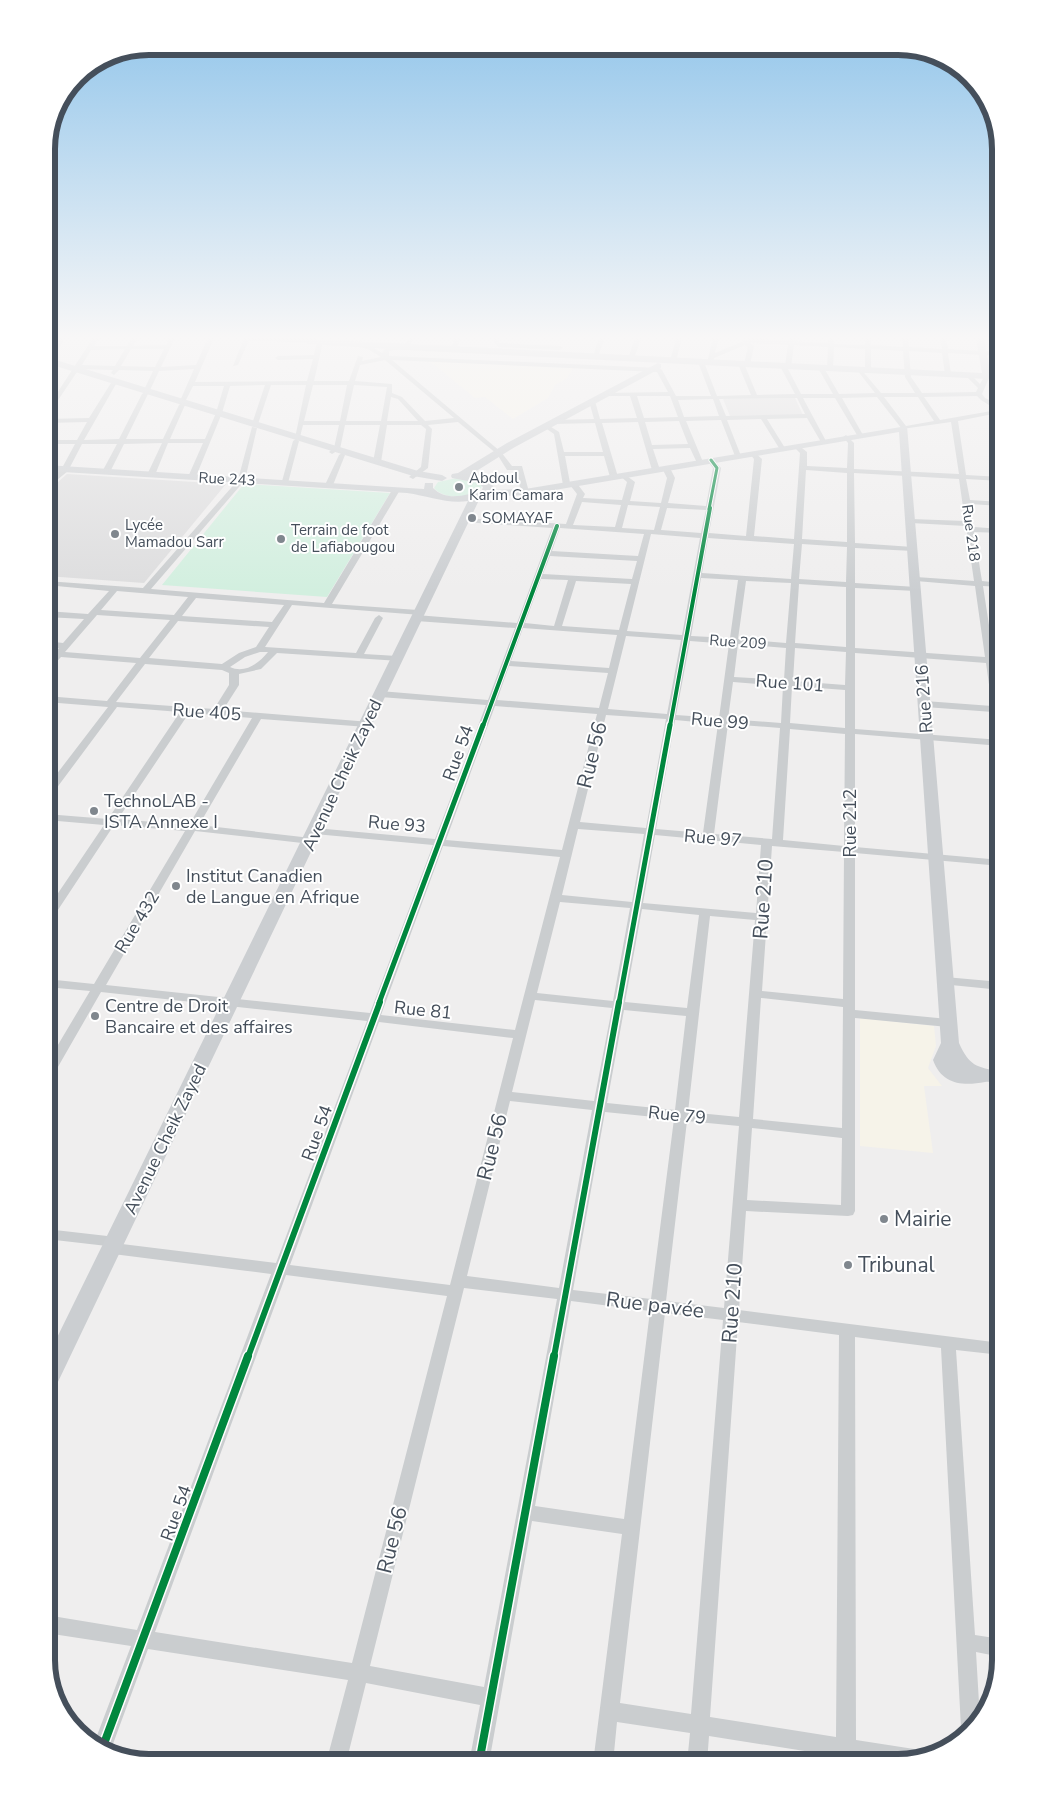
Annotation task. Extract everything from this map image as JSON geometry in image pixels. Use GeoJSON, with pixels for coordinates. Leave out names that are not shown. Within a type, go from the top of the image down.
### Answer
{"type":"FeatureCollection","features":[{"type":"Feature","properties":{"kind":"main road","name":"Rue 243"},"geometry":{"type":"LineString","coordinates":[[55,468],[401,490]]}},
{"type":"Feature","properties":{"kind":"main road"},"geometry":{"type":"LineString","coordinates":[[461,476],[484,490]]}},
{"type":"Feature","properties":{"kind":"main road"},"geometry":{"type":"LineString","coordinates":[[431,488],[454,498]]}},
{"type":"Feature","properties":{"kind":"main road","name":"Avenue Cheik Zayed"},"geometry":{"type":"LineString","coordinates":[[367,724],[465,518],[484,490]]}},
{"type":"Feature","properties":{"kind":"street"},"geometry":{"type":"LineString","coordinates":[[55,478],[65,469],[90,422]]}},
{"type":"Feature","properties":{"kind":"street"},"geometry":{"type":"LineString","coordinates":[[106,472],[131,422]]}},
{"type":"Feature","properties":{"kind":"street"},"geometry":{"type":"LineString","coordinates":[[151,474],[174,422]]}},
{"type":"Feature","properties":{"kind":"street"},"geometry":{"type":"LineString","coordinates":[[192,477],[215,422]]}},
{"type":"Feature","properties":{"kind":"street"},"geometry":{"type":"LineString","coordinates":[[244,422],[415,476],[442,478],[461,476],[553,422]]}},
{"type":"Feature","properties":{"kind":"street"},"geometry":{"type":"LineString","coordinates":[[145,591],[241,480],[256,422]]}},
{"type":"Feature","properties":{"kind":"street"},"geometry":{"type":"LineString","coordinates":[[284,483],[302,423],[430,422]]}},
{"type":"Feature","properties":{"kind":"street"},"geometry":{"type":"LineString","coordinates":[[463,422],[510,468],[519,468],[525,492]]}},
{"type":"Feature","properties":{"kind":"street"},"geometry":{"type":"LineString","coordinates":[[550,424],[565,422]]}},
{"type":"Feature","properties":{"kind":"street"},"geometry":{"type":"LineString","coordinates":[[599,422],[608,454],[619,476],[631,482],[618,530]]}},
{"type":"Feature","properties":{"kind":"street"},"geometry":{"type":"LineString","coordinates":[[641,422],[649,447],[664,472]]}},
{"type":"Feature","properties":{"kind":"street"},"geometry":{"type":"LineString","coordinates":[[684,422],[699,462]]}},
{"type":"Feature","properties":{"kind":"street"},"geometry":{"type":"LineString","coordinates":[[725,422],[738,456]]}},
{"type":"Feature","properties":{"kind":"street"},"geometry":{"type":"LineString","coordinates":[[766,422],[782,448]]}},
{"type":"Feature","properties":{"kind":"street"},"geometry":{"type":"LineString","coordinates":[[813,422],[823,441]]}},
{"type":"Feature","properties":{"kind":"street"},"geometry":{"type":"LineString","coordinates":[[853,422],[860,435]]}},
{"type":"Feature","properties":{"kind":"street"},"geometry":{"type":"LineString","coordinates":[[900,422],[904,428]]}},
{"type":"Feature","properties":{"kind":"street"},"geometry":{"type":"LineString","coordinates":[[913,548],[618,530],[465,518],[463,508],[454,498],[484,490],[525,492],[619,476],[664,472],[699,462],[936,422]]}},
{"type":"Feature","properties":{"kind":"street","name":"Rue 218"},"geometry":{"type":"LineString","coordinates":[[955,422],[992,671]]}},
{"type":"Feature","properties":{"kind":"street"},"geometry":{"type":"LineString","coordinates":[[328,486],[343,423]]}},
{"type":"Feature","properties":{"kind":"street"},"geometry":{"type":"LineString","coordinates":[[377,462],[385,423]]}},
{"type":"Feature","properties":{"kind":"street"},"geometry":{"type":"LineString","coordinates":[[415,476],[424,468],[429,429],[423,423]]}},
{"type":"Feature","properties":{"kind":"street"},"geometry":{"type":"LineString","coordinates":[[550,424],[557,433],[570,484],[581,494],[578,500],[709,508]]}},
{"type":"Feature","properties":{"kind":"street","name":"Rue 216"},"geometry":{"type":"LineString","coordinates":[[904,428],[950,1043],[942,1060],[944,1068],[948,1072],[964,1078],[992,1077]]}},
{"type":"Feature","properties":{"kind":"street","name":"Rue 212"},"geometry":{"type":"LineString","coordinates":[[739,1205],[848,1211],[851,443],[846,437]]}},
{"type":"Feature","properties":{"kind":"street"},"geometry":{"type":"LineString","coordinates":[[55,442],[208,441]]}},
{"type":"Feature","properties":{"kind":"street"},"geometry":{"type":"LineString","coordinates":[[649,447],[693,446]]}},
{"type":"Feature","properties":{"kind":"street","name":"Rue 210"},"geometry":{"type":"LineString","coordinates":[[697,1754],[762,917],[785,726],[804,452],[796,446]]}},
{"type":"Feature","properties":{"kind":"street"},"geometry":{"type":"LineString","coordinates":[[337,452],[377,462],[415,476],[431,488]]}},
{"type":"Feature","properties":{"kind":"street"},"geometry":{"type":"LineString","coordinates":[[750,538],[758,459],[752,453]]}},
{"type":"Feature","properties":{"kind":"street"},"geometry":{"type":"LineString","coordinates":[[484,490],[477,472],[480,466],[496,454]]}},
{"type":"Feature","properties":{"kind":"street"},"geometry":{"type":"LineString","coordinates":[[561,454],[608,454]]}},
{"type":"Feature","properties":{"kind":"street"},"geometry":{"type":"LineString","coordinates":[[480,1754],[717,468],[711,460]]}},
{"type":"Feature","properties":{"kind":"street"},"geometry":{"type":"LineString","coordinates":[[803,468],[992,479]]}},
{"type":"Feature","properties":{"kind":"street","name":"Rue 56"},"geometry":{"type":"LineString","coordinates":[[338,1754],[641,559],[664,505],[664,472]]}},
{"type":"Feature","properties":{"kind":"street"},"geometry":{"type":"LineString","coordinates":[[326,606],[401,490],[431,488],[442,478]]}},
{"type":"Feature","properties":{"kind":"street","name":"Rue 54"},"geometry":{"type":"LineString","coordinates":[[105,1743],[546,553],[578,500]]}},
{"type":"Feature","properties":{"kind":"street"},"geometry":{"type":"LineString","coordinates":[[966,502],[992,503]]}},
{"type":"Feature","properties":{"kind":"street"},"geometry":{"type":"LineString","coordinates":[[911,521],[992,530]]}},
{"type":"Feature","properties":{"kind":"street"},"geometry":{"type":"LineString","coordinates":[[546,553],[641,559]]}},
{"type":"Feature","properties":{"kind":"street"},"geometry":{"type":"LineString","coordinates":[[697,575],[850,585],[992,584]]}},
{"type":"Feature","properties":{"kind":"street"},"geometry":{"type":"LineString","coordinates":[[538,576],[636,582]]}},
{"type":"Feature","properties":{"kind":"street"},"geometry":{"type":"LineString","coordinates":[[557,629],[573,578]]}},
{"type":"Feature","properties":{"kind":"street"},"geometry":{"type":"LineString","coordinates":[[708,837],[742,578]]}},
{"type":"Feature","properties":{"kind":"street","name":"Rue 209"},"geometry":{"type":"LineString","coordinates":[[55,584],[326,606],[520,626],[990,660]]}},
{"type":"Feature","properties":{"kind":"street"},"geometry":{"type":"LineString","coordinates":[[55,658],[115,589]]}},
{"type":"Feature","properties":{"kind":"street"},"geometry":{"type":"LineString","coordinates":[[55,782],[111,704],[194,595]]}},
{"type":"Feature","properties":{"kind":"street"},"geometry":{"type":"LineString","coordinates":[[259,649],[289,603]]}},
{"type":"Feature","properties":{"kind":"street"},"geometry":{"type":"LineString","coordinates":[[55,614],[176,618],[274,625]]}},
{"type":"Feature","properties":{"kind":"street"},"geometry":{"type":"LineString","coordinates":[[359,656],[379,618]]}},
{"type":"Feature","properties":{"kind":"street"},"geometry":{"type":"LineString","coordinates":[[55,645],[66,646]]}},
{"type":"Feature","properties":{"kind":"street"},"geometry":{"type":"LineString","coordinates":[[224,667],[242,655],[259,649],[397,659]]}},
{"type":"Feature","properties":{"kind":"street"},"geometry":{"type":"LineString","coordinates":[[58,654],[224,667],[234,672],[250,671],[260,667],[274,650]]}},
{"type":"Feature","properties":{"kind":"street"},"geometry":{"type":"LineString","coordinates":[[506,663],[613,671]]}},
{"type":"Feature","properties":{"kind":"street"},"geometry":{"type":"LineString","coordinates":[[216,713],[234,685],[234,672]]}},
{"type":"Feature","properties":{"kind":"street","name":"Rue 101"},"geometry":{"type":"LineString","coordinates":[[729,679],[850,688]]}},
{"type":"Feature","properties":{"kind":"street","name":"Rue 99"},"geometry":{"type":"LineString","coordinates":[[380,694],[992,742]]}},
{"type":"Feature","properties":{"kind":"street","name":"Rue 405"},"geometry":{"type":"LineString","coordinates":[[55,700],[367,724]]}},
{"type":"Feature","properties":{"kind":"street"},"geometry":{"type":"LineString","coordinates":[[925,704],[992,709]]}},
{"type":"Feature","properties":{"kind":"street"},"geometry":{"type":"LineString","coordinates":[[55,906],[186,710]]}},
{"type":"Feature","properties":{"kind":"street","name":"Rue 432"},"geometry":{"type":"LineString","coordinates":[[55,1061],[258,716]]}},
{"type":"Feature","properties":{"kind":"street","name":"Avenue Cheik Zayed"},"geometry":{"type":"LineString","coordinates":[[55,1366],[367,724]]}},
{"type":"Feature","properties":{"kind":"street","name":"Rue 93"},"geometry":{"type":"LineString","coordinates":[[55,819],[313,836],[440,842],[567,854]]}},
{"type":"Feature","properties":{"kind":"street","name":"Rue 97"},"geometry":{"type":"LineString","coordinates":[[574,826],[992,862]]}},
{"type":"Feature","properties":{"kind":"street"},"geometry":{"type":"LineString","coordinates":[[556,898],[762,917]]}},
{"type":"Feature","properties":{"kind":"street"},"geometry":{"type":"LineString","coordinates":[[605,1754],[705,912]]}},
{"type":"Feature","properties":{"kind":"street"},"geometry":{"type":"LineString","coordinates":[[945,981],[992,985]]}},
{"type":"Feature","properties":{"kind":"street","name":"Rue 81"},"geometry":{"type":"LineString","coordinates":[[55,984],[232,1001],[521,1035]]}},
{"type":"Feature","properties":{"kind":"street"},"geometry":{"type":"LineString","coordinates":[[756,994],[948,1023]]}},
{"type":"Feature","properties":{"kind":"street"},"geometry":{"type":"LineString","coordinates":[[530,996],[693,1013]]}},
{"type":"Feature","properties":{"kind":"street","name":"Rue 79"},"geometry":{"type":"LineString","coordinates":[[505,1096],[849,1134]]}},
{"type":"Feature","properties":{"kind":"street","name":"Rue pavée"},"geometry":{"type":"LineString","coordinates":[[55,1235],[281,1269],[457,1286],[565,1294],[992,1348]]}},
{"type":"Feature","properties":{"kind":"street"},"geometry":{"type":"LineString","coordinates":[[846,1754],[847,1330]]}},
{"type":"Feature","properties":{"kind":"street"},"geometry":{"type":"LineString","coordinates":[[948,1342],[971,1720]]}},
{"type":"Feature","properties":{"kind":"street"},"geometry":{"type":"LineString","coordinates":[[524,1512],[632,1528]]}},
{"type":"Feature","properties":{"kind":"street"},"geometry":{"type":"LineString","coordinates":[[55,1625],[358,1673],[490,1698]]}},
{"type":"Feature","properties":{"kind":"street"},"geometry":{"type":"LineString","coordinates":[[966,1642],[992,1646]]}},
{"type":"Feature","properties":{"kind":"street"},"geometry":{"type":"LineString","coordinates":[[610,1711],[699,1725],[837,1754]]}},
{"type":"Feature","properties":{"kind":"shaded area","name":"Lycée Mamadou Sarr"},"geometry":{"type":"Polygon","coordinates":[[[67,474],[226,484],[144,583],[55,577],[55,485],[67,474]]]}},
{"type":"Feature","properties":{"kind":"shaded area"},"geometry":{"type":"Polygon","coordinates":[[[860,1018],[934,1026],[936,1046],[928,1068],[942,1086],[924,1086],[933,1153],[860,1146],[860,1018]]]}},
{"type":"Feature","properties":{"kind":"green space"},"geometry":{"type":"Polygon","coordinates":[[[457,478],[477,481],[482,486],[479,491],[473,494],[459,497],[444,495],[434,488],[438,482],[457,478]]]}},
{"type":"Feature","properties":{"kind":"green space","name":"Terrain de foot de Lafiabougou"},"geometry":{"type":"Polygon","coordinates":[[[244,484],[390,493],[327,597],[162,585],[244,484]]]}},
{"type":"Feature","properties":{"kind":"cycle path"},"geometry":{"type":"LineString","coordinates":[[481,1754],[717,468],[711,460]]}},
{"type":"Feature","properties":{"kind":"cycle path"},"geometry":{"type":"LineString","coordinates":[[104,1742],[557,526]]}},
{"type":"Feature","properties":{"kind":"place","name":"Abdoul Karim Camara"},"geometry":{"type":"Point","coordinates":[459,487]}},
{"type":"Feature","properties":{"kind":"place","name":"SOMAYAF"},"geometry":{"type":"Point","coordinates":[472,518]}},
{"type":"Feature","properties":{"kind":"place","name":"Lycée Mamadou Sarr"},"geometry":{"type":"Point","coordinates":[115,534]}},
{"type":"Feature","properties":{"kind":"place","name":"Terrain de foot de Lafiabougou"},"geometry":{"type":"Point","coordinates":[281,539]}},
{"type":"Feature","properties":{"kind":"place","name":"TechnoLAB - ISTA Annexe I"},"geometry":{"type":"Point","coordinates":[94,811]}},
{"type":"Feature","properties":{"kind":"place","name":"Institut Canadien de Langue en Afrique"},"geometry":{"type":"Point","coordinates":[176,886]}},
{"type":"Feature","properties":{"kind":"place","name":"Centre de Droit Bancaire et des affaires"},"geometry":{"type":"Point","coordinates":[95,1016]}},
{"type":"Feature","properties":{"kind":"place","name":"Mairie"},"geometry":{"type":"Point","coordinates":[884,1219]}},
{"type":"Feature","properties":{"kind":"place","name":"Tribunal"},"geometry":{"type":"Point","coordinates":[848,1265]}}]}
